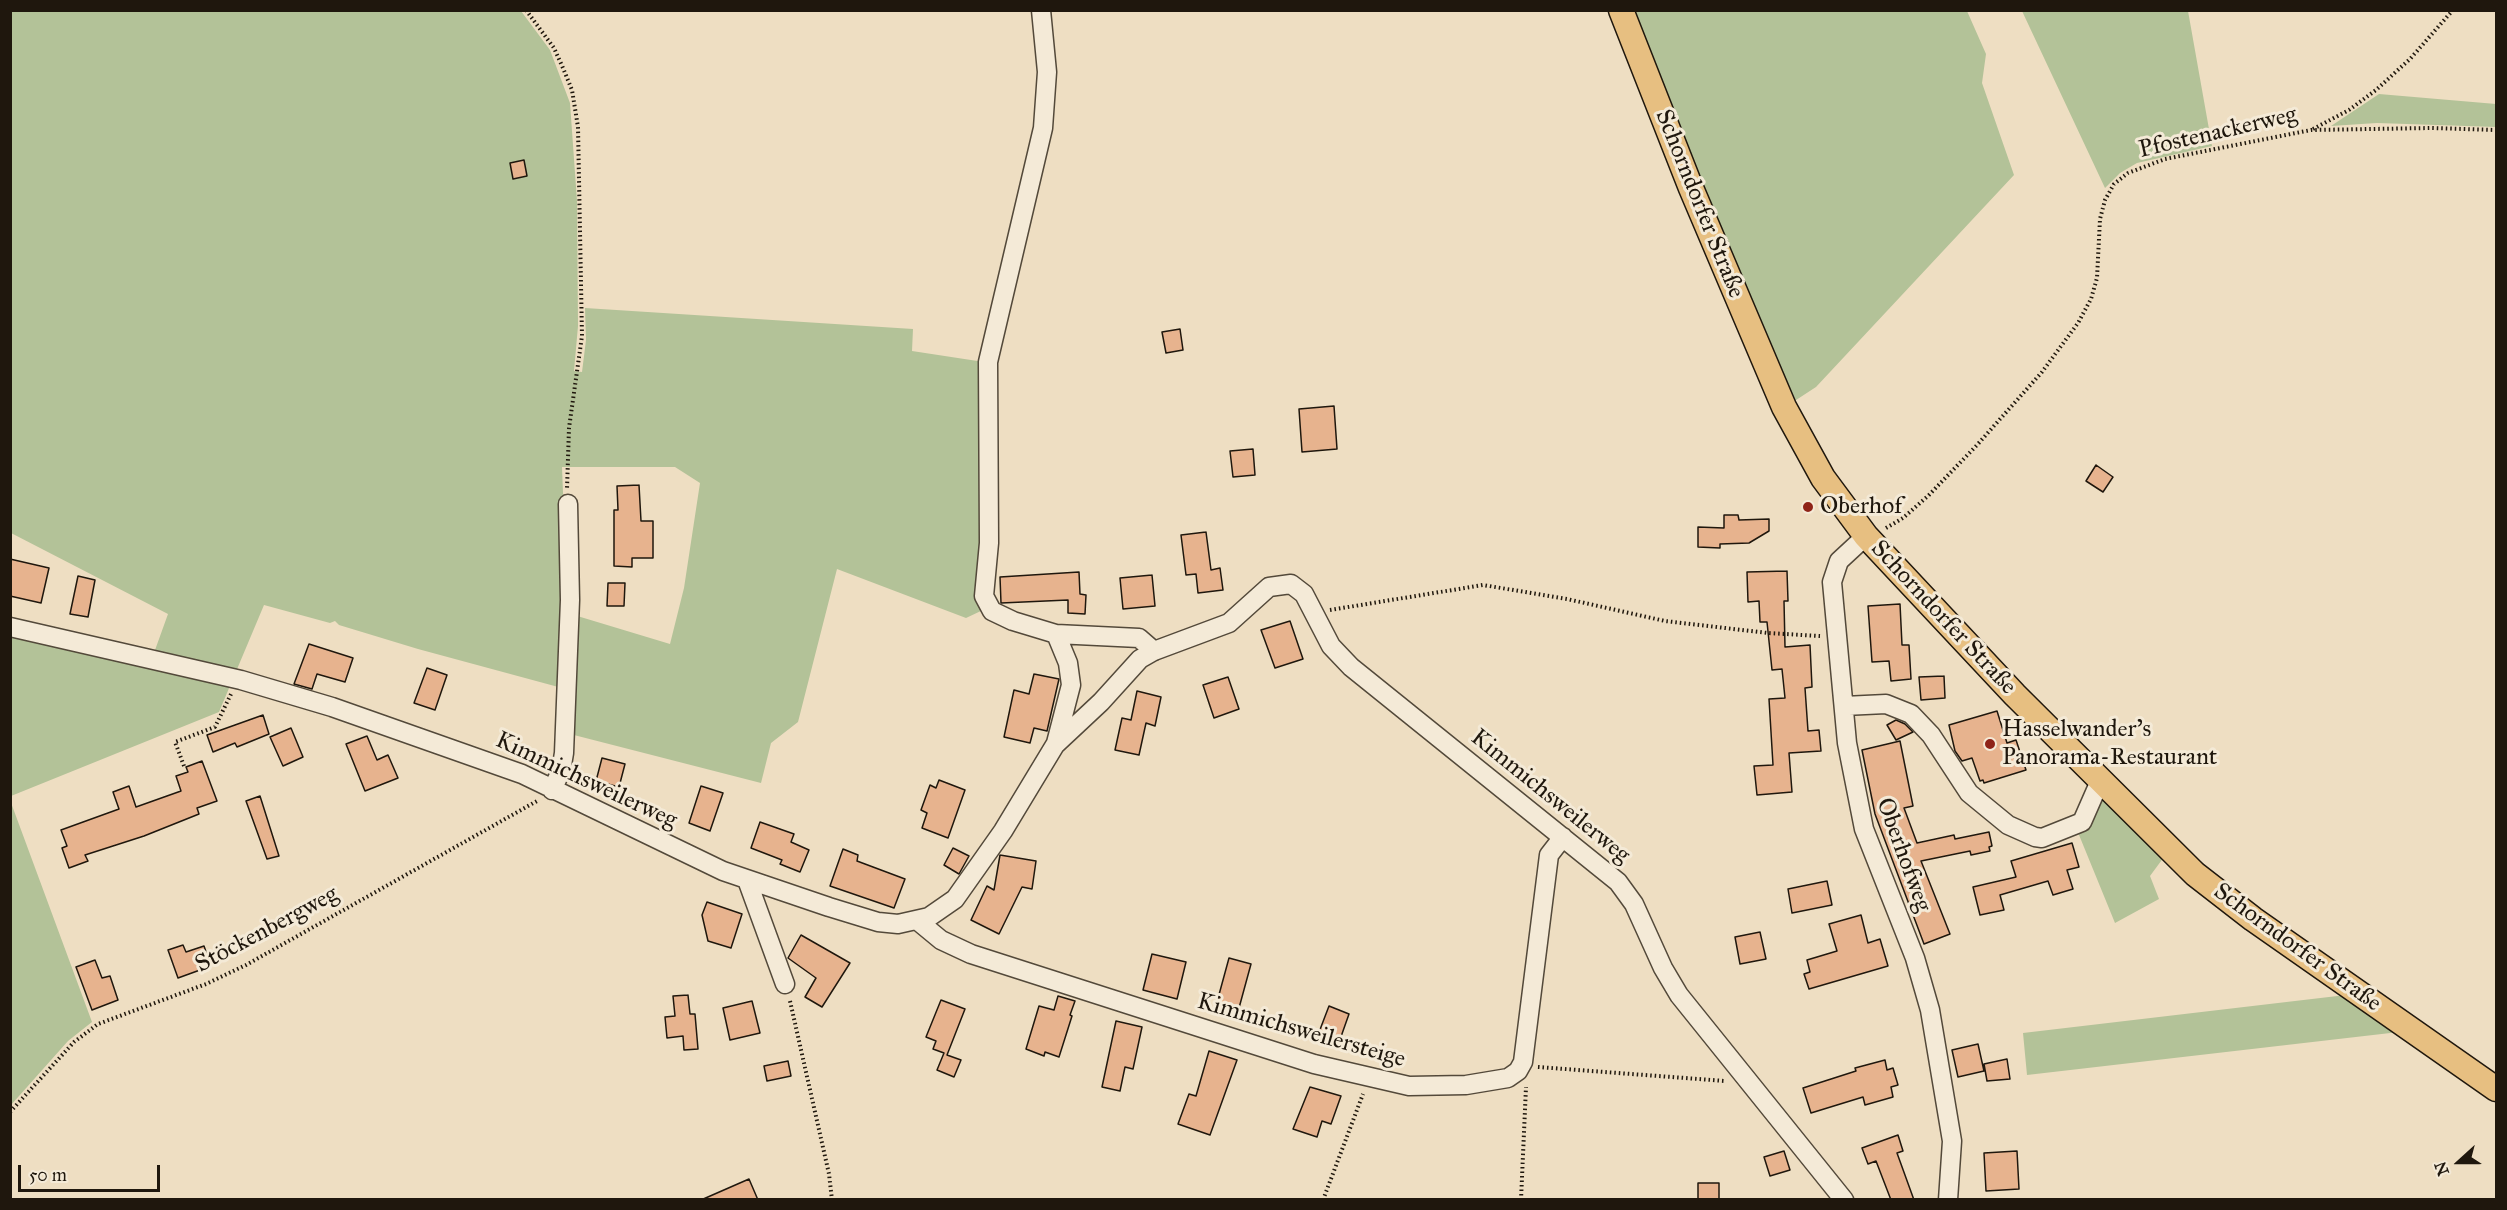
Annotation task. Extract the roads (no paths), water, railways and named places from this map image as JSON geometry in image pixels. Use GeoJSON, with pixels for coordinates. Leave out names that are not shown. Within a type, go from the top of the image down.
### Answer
{"type":"FeatureCollection","features":[{"type":"Feature","properties":{"kind":"main road","name":"Schorndorfer Straße"},"geometry":{"type":"LineString","coordinates":[[1621,10],[1691,188],[1784,407],[1819,471],[1866,536],[2007,687],[2174,855],[2223,897],[2496,1089]]}},
{"type":"Feature","properties":{"kind":"street"},"geometry":{"type":"LineString","coordinates":[[1041,10],[1047,72],[1043,128],[987,368],[990,514],[983,590],[989,606],[1004,618],[1056,634],[1139,638],[1154,651]]}},
{"type":"Feature","properties":{"kind":"street"},"geometry":{"type":"LineString","coordinates":[[552,790],[561,771],[565,742],[570,600],[568,504]]}},
{"type":"Feature","properties":{"kind":"street","name":"Oberhofweg"},"geometry":{"type":"LineString","coordinates":[[1866,536],[1839,561],[1833,572],[1836,634],[1850,762],[1864,829],[1915,958],[1930,1011],[1952,1142],[1948,1200]]}},
{"type":"Feature","properties":{"kind":"street","name":"Kimmichsweilerweg"},"geometry":{"type":"LineString","coordinates":[[10,627],[242,680],[332,707],[522,774],[747,880],[878,922],[897,924],[918,921],[939,912],[968,883],[1055,745],[1101,702],[1140,659],[1154,651],[1229,623],[1265,590],[1280,583],[1291,584],[1300,590],[1331,646],[1351,667],[1601,866],[1624,889],[1639,913],[1672,984],[1844,1200]]}},
{"type":"Feature","properties":{"kind":"street","name":"Kimmichsweilerweg"},"geometry":{"type":"LineString","coordinates":[[1055,745],[1071,685],[1068,663],[1056,634]]}},
{"type":"Feature","properties":{"kind":"street"},"geometry":{"type":"LineString","coordinates":[[1844,706],[1886,704],[1911,714],[1931,735],[1964,788],[2008,825],[2035,837],[2042,837],[2082,822],[2100,781]]}},
{"type":"Feature","properties":{"kind":"street","name":"Kimmichsweilersteige"},"geometry":{"type":"LineString","coordinates":[[918,921],[941,940],[971,954],[1210,1032],[1370,1079],[1409,1086],[1454,1086],[1508,1078],[1521,1067],[1549,855],[1563,837]]}},
{"type":"Feature","properties":{"kind":"street"},"geometry":{"type":"LineString","coordinates":[[747,880],[785,984]]}},
{"type":"Feature","properties":{"kind":"place","name":"Oberhof"},"geometry":{"type":"Point","coordinates":[1808,507]}},
{"type":"Feature","properties":{"kind":"place","name":"Hasselwander's Panorama-Restaurant"},"geometry":{"type":"Point","coordinates":[1990,744]}}]}
